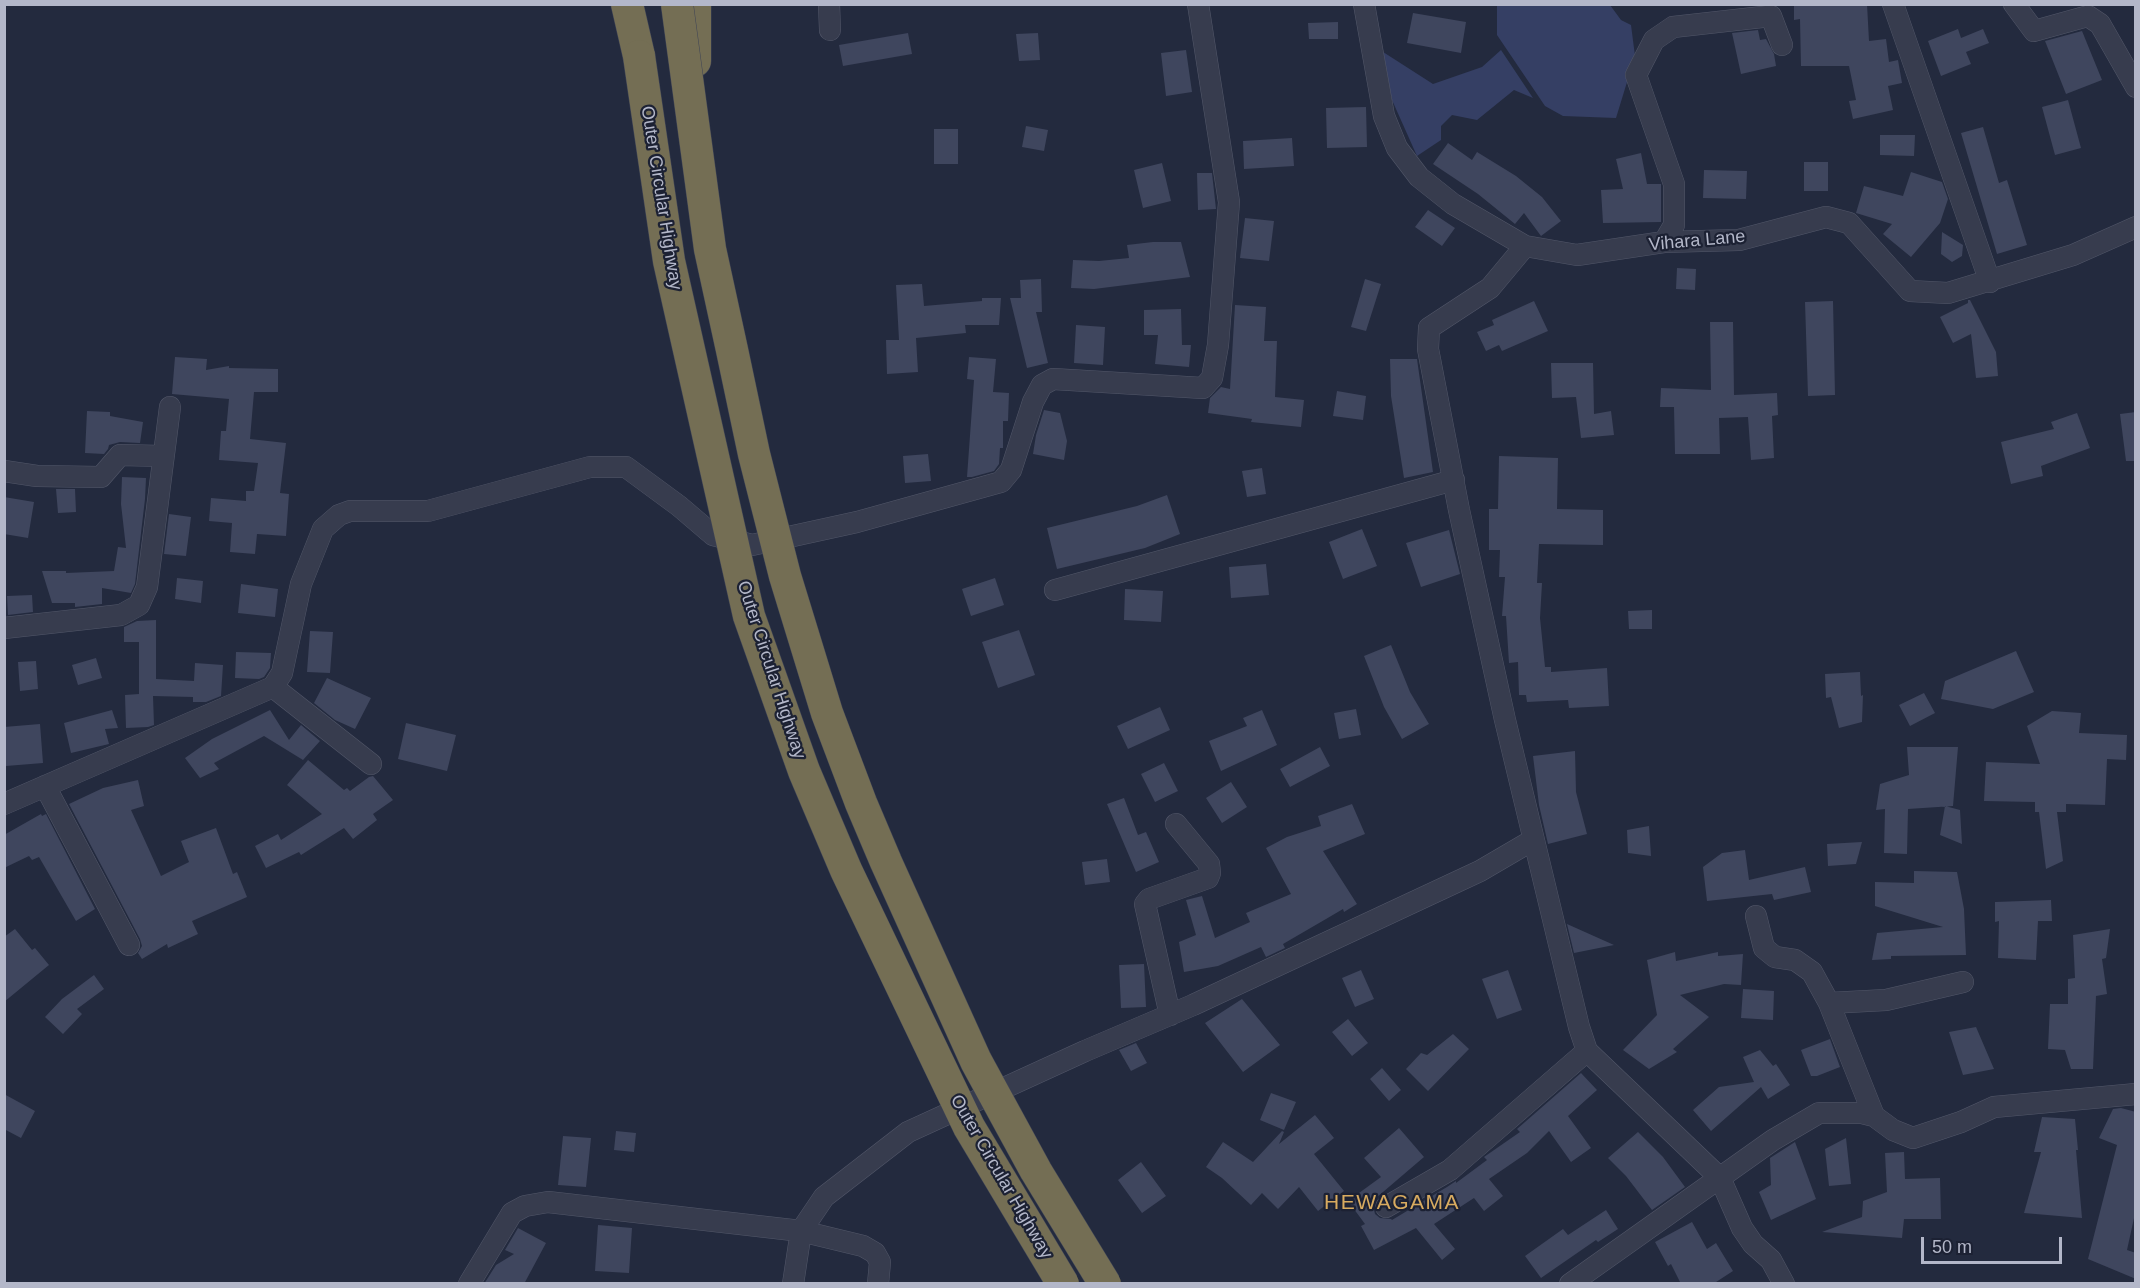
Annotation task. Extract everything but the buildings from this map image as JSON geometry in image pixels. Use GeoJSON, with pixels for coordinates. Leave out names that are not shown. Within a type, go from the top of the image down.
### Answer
{"type":"FeatureCollection","features":[{"type":"Feature","properties":{"kind":"highway"},"geometry":{"type":"LineString","coordinates":[[627,4],[639,56]]}},
{"type":"Feature","properties":{"kind":"highway","name":"Outer Circular Highway"},"geometry":{"type":"LineString","coordinates":[[634,4],[639,56],[669,261],[749,616],[804,771],[846,870],[969,1127],[1063,1284]]}},
{"type":"Feature","properties":{"kind":"highway","name":"Outer Circular Highway"},"geometry":{"type":"LineString","coordinates":[[677,4],[710,249],[754,454],[797,619],[827,714],[886,862],[976,1061],[1036,1171],[1105,1284]]}},
{"type":"Feature","properties":{"kind":"highway"},"geometry":{"type":"LineString","coordinates":[[695,4],[696,148]]}},
{"type":"Feature","properties":{"kind":"street"},"geometry":{"type":"LineString","coordinates":[[829,4],[830,30]]}},
{"type":"Feature","properties":{"kind":"street"},"geometry":{"type":"LineString","coordinates":[[4,804],[273,687],[282,673],[301,584],[323,529],[339,515],[351,511],[428,511],[590,467],[626,467],[679,506],[713,535],[752,545],[857,522],[1001,482],[1011,470],[1032,402],[1042,385],[1053,379],[1203,388],[1212,378],[1218,345],[1229,202],[1198,4]]}},
{"type":"Feature","properties":{"kind":"street","name":"Vihara Lane"},"geometry":{"type":"LineString","coordinates":[[1364,4],[1384,116],[1397,148],[1419,177],[1453,204],[1525,246],[1576,255],[1664,242],[1740,240],[1826,217],[1849,223],[1910,291],[1948,293],[2073,255],[2136,227]]}},
{"type":"Feature","properties":{"kind":"street"},"geometry":{"type":"LineString","coordinates":[[1893,4],[1990,282]]}},
{"type":"Feature","properties":{"kind":"street"},"geometry":{"type":"LineString","coordinates":[[2014,4],[2034,31],[2088,16],[2100,24],[2136,87]]}},
{"type":"Feature","properties":{"kind":"street"},"geometry":{"type":"LineString","coordinates":[[1664,242],[1674,225],[1674,184],[1636,75],[1654,40],[1673,27],[1771,16],[1782,45]]}},
{"type":"Feature","properties":{"kind":"street"},"geometry":{"type":"LineString","coordinates":[[1525,246],[1490,288],[1429,328],[1428,349],[1495,677],[1579,1028],[1587,1050],[1720,1178],[1742,1228],[1753,1245],[1771,1260],[1784,1284]]}},
{"type":"Feature","properties":{"kind":"street"},"geometry":{"type":"LineString","coordinates":[[4,628],[122,615],[139,605],[147,587],[170,407]]}},
{"type":"Feature","properties":{"kind":"street"},"geometry":{"type":"LineString","coordinates":[[4,471],[37,477],[101,477],[120,455],[164,456]]}},
{"type":"Feature","properties":{"kind":"street"},"geometry":{"type":"LineString","coordinates":[[1055,590],[1454,480]]}},
{"type":"Feature","properties":{"kind":"street"},"geometry":{"type":"LineString","coordinates":[[273,687],[371,764]]}},
{"type":"Feature","properties":{"kind":"street"},"geometry":{"type":"LineString","coordinates":[[45,786],[129,945]]}},
{"type":"Feature","properties":{"kind":"street"},"geometry":{"type":"LineString","coordinates":[[1170,1015],[1145,904],[1149,899],[1208,878],[1210,873],[1209,864],[1176,824]]}},
{"type":"Feature","properties":{"kind":"street"},"geometry":{"type":"LineString","coordinates":[[793,1284],[801,1231],[824,1197],[908,1132],[1170,1015],[1480,871],[1533,840]]}},
{"type":"Feature","properties":{"kind":"street"},"geometry":{"type":"LineString","coordinates":[[1756,916],[1764,948],[1775,957],[1795,960],[1812,972],[1829,1003],[1874,1116]]}},
{"type":"Feature","properties":{"kind":"street"},"geometry":{"type":"LineString","coordinates":[[1829,1003],[1886,1000],[1963,982]]}},
{"type":"Feature","properties":{"kind":"street"},"geometry":{"type":"LineString","coordinates":[[1386,1207],[1450,1170],[1587,1050]]}},
{"type":"Feature","properties":{"kind":"street"},"geometry":{"type":"LineString","coordinates":[[1570,1284],[1773,1140],[1819,1113],[1862,1113],[1874,1116],[1893,1130],[1913,1138],[1994,1107],[2136,1094]]}},
{"type":"Feature","properties":{"kind":"street"},"geometry":{"type":"LineString","coordinates":[[469,1284],[512,1213],[525,1206],[548,1202],[801,1231],[863,1246],[875,1252],[880,1262],[878,1284]]}},
{"type":"Feature","properties":{"kind":"water"},"geometry":{"type":"Polygon","coordinates":[[[1497,5],[1610,5],[1621,20],[1631,25],[1635,56],[1616,118],[1563,116],[1545,106],[1497,35],[1497,5]]]}},
{"type":"Feature","properties":{"kind":"water"},"geometry":{"type":"Polygon","coordinates":[[[1380,50],[1433,84],[1482,67],[1501,50],[1533,98],[1514,90],[1477,120],[1452,115],[1441,126],[1441,140],[1417,156],[1392,100],[1380,50]]]}},
{"type":"Feature","properties":{"kind":"district","name":"HEWAGAMA"},"geometry":{"type":"Point","coordinates":[1392,1203]}}]}
